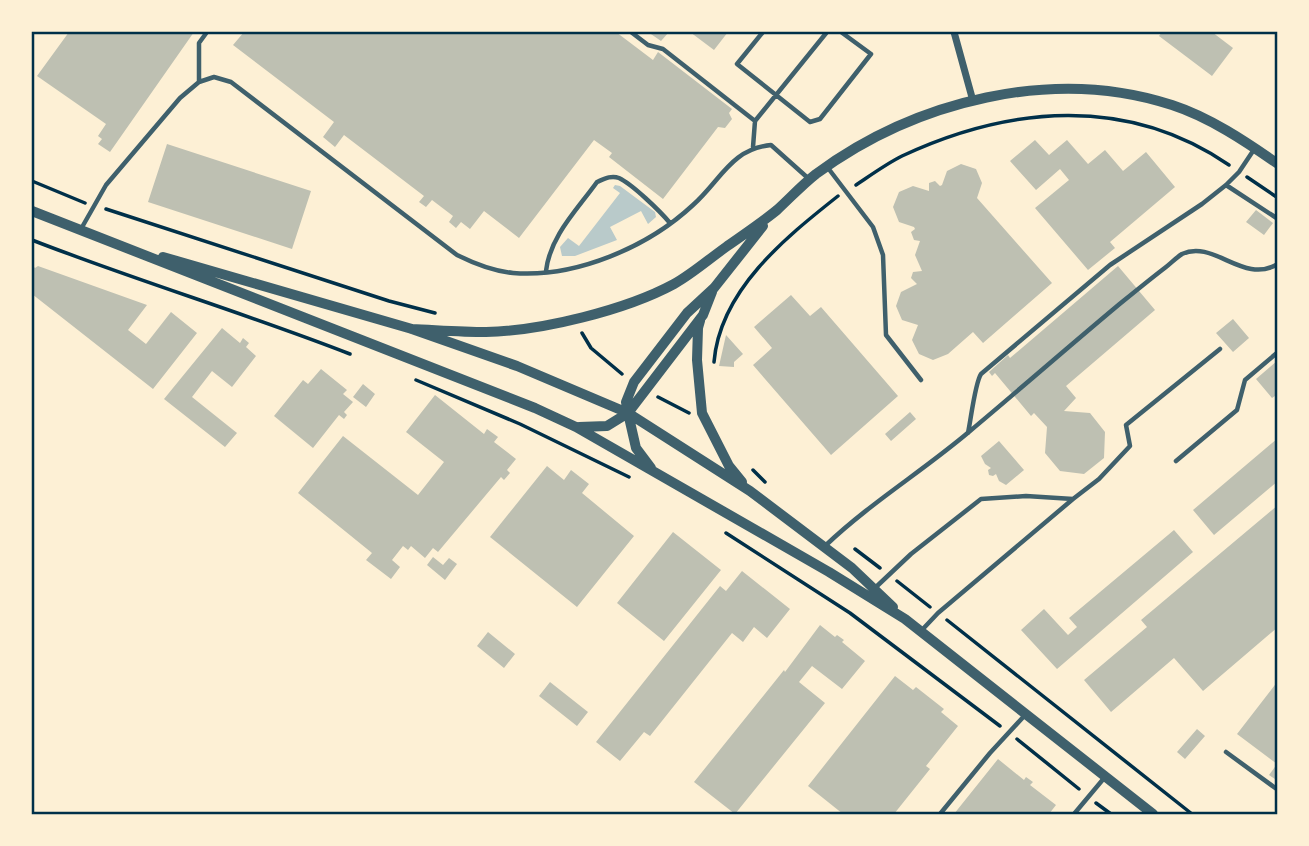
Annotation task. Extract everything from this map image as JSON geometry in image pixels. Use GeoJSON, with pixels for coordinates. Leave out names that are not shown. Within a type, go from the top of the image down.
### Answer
{"type":"FeatureCollection","features":[{"type":"Feature","properties":{"kind":"street"},"geometry":{"type":"LineString","coordinates":[[954,32],[972,101]]}},
{"type":"Feature","properties":{"kind":"street"},"geometry":{"type":"LineString","coordinates":[[412,329],[487,332],[577,320],[674,284],[776,211],[809,180],[867,141],[921,116],[972,101],[1038,90],[1103,89],[1172,105],[1213,123],[1278,163]]}},
{"type":"Feature","properties":{"kind":"street"},"geometry":{"type":"LineString","coordinates":[[32,211],[535,408],[576,427],[830,572],[905,619],[1153,814]]}},
{"type":"Feature","properties":{"kind":"street"},"geometry":{"type":"LineString","coordinates":[[654,472],[636,449],[628,413],[626,402],[634,382],[687,313],[714,288],[776,211]]}},
{"type":"Feature","properties":{"kind":"street"},"geometry":{"type":"LineString","coordinates":[[92,236],[412,329],[517,366],[628,413],[748,490],[875,588],[905,619]]}},
{"type":"Feature","properties":{"kind":"street"},"geometry":{"type":"LineString","coordinates":[[714,288],[698,328],[697,360],[702,413],[729,466],[748,490]]}},
{"type":"Feature","properties":{"kind":"street"},"geometry":{"type":"LineString","coordinates":[[576,427],[607,426],[628,413],[703,314]]}},
{"type":"Feature","properties":{"kind":"lane"},"geometry":{"type":"LineString","coordinates":[[199,82],[200,43],[207,32]]}},
{"type":"Feature","properties":{"kind":"lane"},"geometry":{"type":"LineString","coordinates":[[631,32],[648,45],[663,50],[755,121]]}},
{"type":"Feature","properties":{"kind":"lane"},"geometry":{"type":"LineString","coordinates":[[763,32],[737,64],[810,122],[820,119],[871,54],[841,32]]}},
{"type":"Feature","properties":{"kind":"lane"},"geometry":{"type":"LineString","coordinates":[[752,147],[755,121],[827,32]]}},
{"type":"Feature","properties":{"kind":"lane"},"geometry":{"type":"LineString","coordinates":[[80,230],[122,164],[180,99],[199,82],[214,76],[232,82],[457,255],[485,268],[511,273],[577,266],[618,252],[670,223],[694,204],[737,158],[752,147],[771,145],[809,180]]}},
{"type":"Feature","properties":{"kind":"lane"},"geometry":{"type":"LineString","coordinates":[[968,433],[975,401],[975,382],[981,374],[1110,265],[1226,185],[1239,172],[1255,148]]}},
{"type":"Feature","properties":{"kind":"lane"},"geometry":{"type":"LineString","coordinates":[[827,167],[873,227],[883,255],[886,335],[921,380]]}},
{"type":"Feature","properties":{"kind":"lane"},"geometry":{"type":"LineString","coordinates":[[546,271],[553,241],[597,183],[606,178],[617,177],[661,212],[670,223]]}},
{"type":"Feature","properties":{"kind":"lane"},"geometry":{"type":"LineString","coordinates":[[1226,185],[1278,219]]}},
{"type":"Feature","properties":{"kind":"lane"},"geometry":{"type":"LineString","coordinates":[[824,547],[860,514],[968,433],[1182,254],[1197,250],[1230,264],[1252,269],[1268,270],[1278,264]]}},
{"type":"Feature","properties":{"kind":"lane"},"geometry":{"type":"LineString","coordinates":[[921,631],[938,613],[1099,479],[1130,446],[1126,425],[1220,349]]}},
{"type":"Feature","properties":{"kind":"lane"},"geometry":{"type":"LineString","coordinates":[[1176,461],[1237,410],[1245,380],[1278,352]]}},
{"type":"Feature","properties":{"kind":"lane"},"geometry":{"type":"LineString","coordinates":[[875,588],[911,554],[981,499],[1026,496],[1073,499]]}},
{"type":"Feature","properties":{"kind":"lane"},"geometry":{"type":"LineString","coordinates":[[940,814],[1026,714]]}},
{"type":"Feature","properties":{"kind":"lane"},"geometry":{"type":"LineString","coordinates":[[1226,752],[1278,790]]}},
{"type":"Feature","properties":{"kind":"lane"},"geometry":{"type":"LineString","coordinates":[[1074,814],[1105,776]]}},
{"type":"Feature","properties":{"kind":"path"},"geometry":{"type":"LineString","coordinates":[[714,364],[716,342],[723,322],[740,291],[806,221],[845,191],[899,157],[962,131],[1029,116],[1072,114],[1116,118],[1165,130],[1207,150],[1278,198]]}},
{"type":"Feature","properties":{"kind":"path"},"geometry":{"type":"LineString","coordinates":[[32,181],[94,206],[389,301],[438,314]]}},
{"type":"Feature","properties":{"kind":"path"},"geometry":{"type":"LineString","coordinates":[[32,240],[114,272],[286,329],[358,357]]}},
{"type":"Feature","properties":{"kind":"path"},"geometry":{"type":"LineString","coordinates":[[405,375],[532,429],[632,479]]}},
{"type":"Feature","properties":{"kind":"path"},"geometry":{"type":"LineString","coordinates":[[721,529],[850,613],[958,692],[1111,814]]}},
{"type":"Feature","properties":{"kind":"shaded area"},"geometry":{"type":"Polygon","coordinates":[[[615,185],[655,212],[656,217],[648,224],[641,211],[610,227],[617,240],[575,256],[562,256],[560,247],[568,238],[579,246],[620,193],[613,188],[615,185]]]}},
{"type":"Feature","properties":{"kind":"building"},"geometry":{"type":"Polygon","coordinates":[[[69,32],[194,32],[110,152],[98,144],[102,139],[98,136],[106,124],[37,76],[69,32]]]}},
{"type":"Feature","properties":{"kind":"building"},"geometry":{"type":"Polygon","coordinates":[[[244,32],[616,32],[653,60],[658,52],[732,109],[729,113],[732,119],[725,128],[718,127],[663,199],[609,157],[612,153],[594,140],[519,238],[484,211],[470,229],[461,222],[456,228],[449,222],[453,216],[432,200],[426,207],[419,202],[424,196],[344,135],[335,147],[323,137],[334,122],[233,45],[244,32]]]}},
{"type":"Feature","properties":{"kind":"building"},"geometry":{"type":"Polygon","coordinates":[[[648,32],[669,32],[661,41],[648,32]]]}},
{"type":"Feature","properties":{"kind":"building"},"geometry":{"type":"Polygon","coordinates":[[[690,32],[728,32],[714,50],[690,32]]]}},
{"type":"Feature","properties":{"kind":"building"},"geometry":{"type":"Polygon","coordinates":[[[1162,32],[1212,32],[1233,48],[1212,76],[1159,36],[1162,32]]]}},
{"type":"Feature","properties":{"kind":"building"},"geometry":{"type":"Polygon","coordinates":[[[1035,140],[1049,155],[1067,140],[1088,164],[1105,150],[1123,171],[1146,152],[1175,187],[1110,242],[1115,248],[1088,270],[1035,208],[1069,180],[1060,169],[1036,190],[1010,161],[1035,140]]]}},
{"type":"Feature","properties":{"kind":"building"},"geometry":{"type":"Polygon","coordinates":[[[167,144],[311,191],[292,249],[148,202],[167,144]]]}},
{"type":"Feature","properties":{"kind":"building"},"geometry":{"type":"Polygon","coordinates":[[[961,164],[976,169],[982,183],[977,198],[1052,283],[983,343],[973,332],[948,354],[933,360],[919,354],[912,340],[918,325],[902,320],[896,306],[901,292],[917,284],[911,278],[913,272],[922,271],[915,255],[920,241],[914,240],[911,232],[915,229],[899,222],[893,207],[899,192],[913,186],[929,191],[929,183],[935,181],[942,185],[947,171],[961,164]]]}},
{"type":"Feature","properties":{"kind":"building"},"geometry":{"type":"Polygon","coordinates":[[[1256,210],[1273,223],[1264,235],[1246,222],[1256,210]]]}},
{"type":"Feature","properties":{"kind":"building"},"geometry":{"type":"Polygon","coordinates":[[[32,265],[147,305],[128,330],[146,344],[171,312],[197,333],[153,389],[32,294],[32,265]]]}},
{"type":"Feature","properties":{"kind":"building"},"geometry":{"type":"Polygon","coordinates":[[[1118,266],[1155,310],[1066,386],[1076,398],[1064,411],[1090,413],[1105,432],[1104,458],[1084,474],[1060,471],[1045,453],[1047,427],[1034,413],[1031,416],[995,373],[992,376],[989,372],[1008,355],[1010,358],[1118,266]]]}},
{"type":"Feature","properties":{"kind":"building"},"geometry":{"type":"Polygon","coordinates":[[[791,295],[810,316],[821,307],[898,396],[831,455],[753,365],[772,348],[754,327],[791,295]]]}},
{"type":"Feature","properties":{"kind":"building"},"geometry":{"type":"Polygon","coordinates":[[[1233,319],[1249,338],[1233,352],[1216,333],[1233,319]]]}},
{"type":"Feature","properties":{"kind":"building"},"geometry":{"type":"Polygon","coordinates":[[[222,328],[240,343],[243,338],[249,343],[246,347],[256,356],[232,387],[212,371],[192,397],[237,433],[225,447],[164,399],[222,328]]]}},
{"type":"Feature","properties":{"kind":"building"},"geometry":{"type":"Polygon","coordinates":[[[726,335],[743,354],[734,362],[734,367],[719,366],[726,335]]]}},
{"type":"Feature","properties":{"kind":"building"},"geometry":{"type":"Polygon","coordinates":[[[1278,360],[1278,394],[1272,398],[1256,379],[1278,360]]]}},
{"type":"Feature","properties":{"kind":"building"},"geometry":{"type":"Polygon","coordinates":[[[321,369],[347,390],[343,394],[353,402],[344,412],[347,415],[344,419],[339,415],[313,448],[274,416],[303,380],[308,384],[321,369]]]}},
{"type":"Feature","properties":{"kind":"building"},"geometry":{"type":"Polygon","coordinates":[[[363,384],[375,394],[366,407],[353,397],[363,384]]]}},
{"type":"Feature","properties":{"kind":"building"},"geometry":{"type":"Polygon","coordinates":[[[435,395],[484,434],[487,429],[498,437],[494,442],[516,459],[507,470],[510,473],[504,480],[501,477],[438,552],[433,548],[425,558],[411,546],[408,550],[403,546],[392,560],[400,567],[391,579],[366,560],[372,553],[298,493],[343,436],[418,495],[444,462],[406,432],[435,395]]]}},
{"type":"Feature","properties":{"kind":"building"},"geometry":{"type":"Polygon","coordinates":[[[910,412],[916,419],[891,441],[885,434],[910,412]]]}},
{"type":"Feature","properties":{"kind":"building"},"geometry":{"type":"Polygon","coordinates":[[[1278,438],[1278,481],[1214,535],[1193,510],[1278,438]]]}},
{"type":"Feature","properties":{"kind":"building"},"geometry":{"type":"Polygon","coordinates":[[[999,441],[1024,470],[1006,485],[999,481],[996,474],[989,475],[988,470],[991,468],[981,456],[999,441]]]}},
{"type":"Feature","properties":{"kind":"building"},"geometry":{"type":"Polygon","coordinates":[[[547,466],[564,480],[571,470],[589,484],[582,493],[634,536],[577,607],[490,537],[547,466]]]}},
{"type":"Feature","properties":{"kind":"building"},"geometry":{"type":"Polygon","coordinates":[[[1278,505],[1278,627],[1203,691],[1174,658],[1111,712],[1084,680],[1147,627],[1141,620],[1278,505]]]}},
{"type":"Feature","properties":{"kind":"building"},"geometry":{"type":"Polygon","coordinates":[[[1174,530],[1193,552],[1057,669],[1021,630],[1044,609],[1068,635],[1077,627],[1069,618],[1174,530]]]}},
{"type":"Feature","properties":{"kind":"building"},"geometry":{"type":"Polygon","coordinates":[[[673,532],[721,570],[664,641],[617,603],[673,532]]]}},
{"type":"Feature","properties":{"kind":"building"},"geometry":{"type":"Polygon","coordinates":[[[433,557],[443,565],[449,558],[457,564],[445,580],[427,565],[433,557]]]}},
{"type":"Feature","properties":{"kind":"building"},"geometry":{"type":"Polygon","coordinates":[[[742,571],[790,609],[767,638],[754,627],[743,642],[732,633],[650,736],[644,732],[620,761],[596,742],[720,586],[726,591],[742,571]]]}},
{"type":"Feature","properties":{"kind":"building"},"geometry":{"type":"Polygon","coordinates":[[[820,625],[835,637],[837,635],[844,640],[842,642],[865,661],[842,689],[812,666],[799,682],[825,703],[735,814],[694,782],[784,670],[785,672],[820,625]]]}},
{"type":"Feature","properties":{"kind":"building"},"geometry":{"type":"Polygon","coordinates":[[[488,632],[515,654],[504,668],[477,646],[488,632]]]}},
{"type":"Feature","properties":{"kind":"building"},"geometry":{"type":"Polygon","coordinates":[[[895,676],[913,690],[916,687],[944,709],[941,712],[958,726],[926,766],[930,769],[894,814],[843,814],[808,786],[895,676]]]}},
{"type":"Feature","properties":{"kind":"building"},"geometry":{"type":"Polygon","coordinates":[[[1278,681],[1278,781],[1269,775],[1277,764],[1237,734],[1278,681]]]}},
{"type":"Feature","properties":{"kind":"building"},"geometry":{"type":"Polygon","coordinates":[[[550,682],[588,712],[577,726],[539,696],[550,682]]]}},
{"type":"Feature","properties":{"kind":"building"},"geometry":{"type":"Polygon","coordinates":[[[1197,729],[1205,736],[1185,759],[1177,752],[1197,729]]]}},
{"type":"Feature","properties":{"kind":"building"},"geometry":{"type":"Polygon","coordinates":[[[998,759],[1024,780],[1026,777],[1033,782],[1030,785],[1056,805],[1049,814],[954,814],[998,759]]]}}]}
